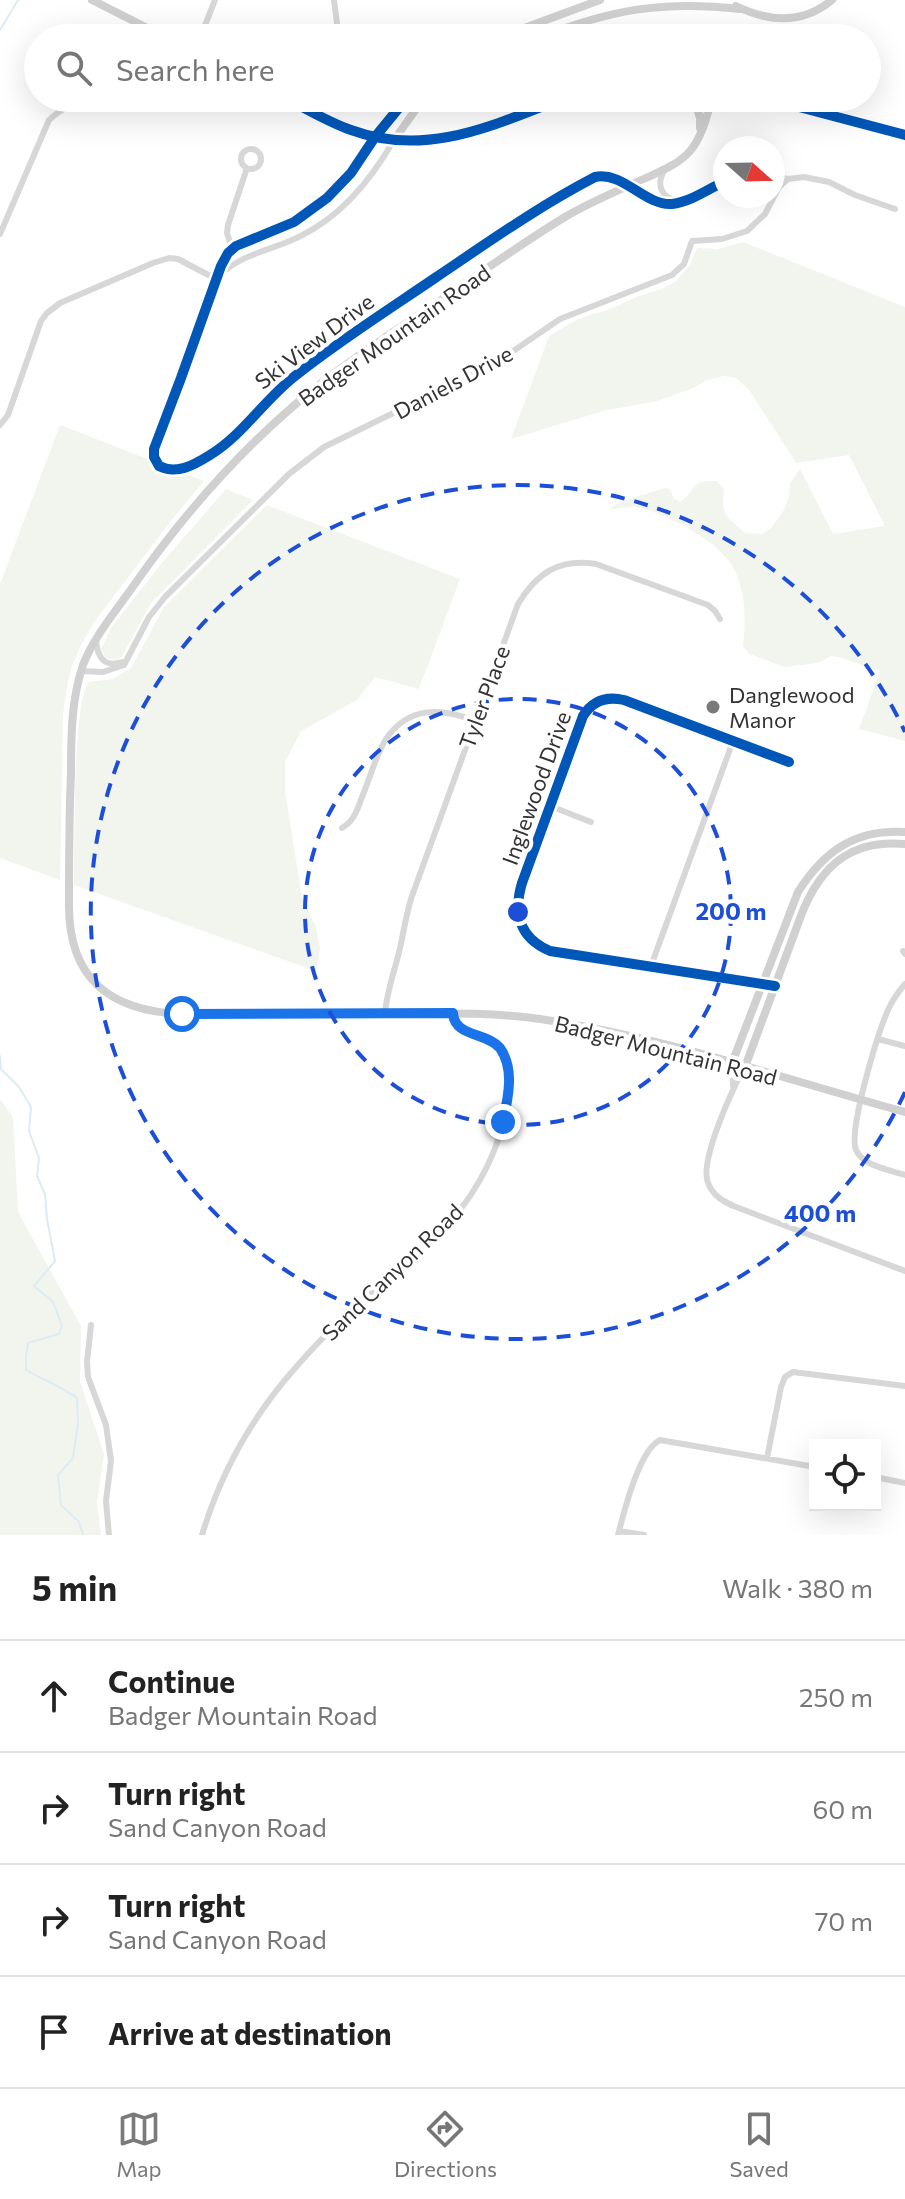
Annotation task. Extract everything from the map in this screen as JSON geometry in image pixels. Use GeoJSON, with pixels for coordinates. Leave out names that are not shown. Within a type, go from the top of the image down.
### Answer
{"type":"FeatureCollection","features":[{"type":"Feature","properties":{"kind":"main road"},"geometry":{"type":"LineString","coordinates":[[92,0],[139,24]]}},
{"type":"Feature","properties":{"kind":"main road"},"geometry":{"type":"LineString","coordinates":[[535,24],[600,0]]}},
{"type":"Feature","properties":{"kind":"main road"},"geometry":{"type":"LineString","coordinates":[[722,0],[762,17],[790,19],[810,14],[832,0]]}},
{"type":"Feature","properties":{"kind":"main road"},"geometry":{"type":"LineString","coordinates":[[576,24],[613,10],[652,3],[707,2],[740,9]]}},
{"type":"Feature","properties":{"kind":"main road"},"geometry":{"type":"LineString","coordinates":[[313,112],[341,126],[375,137],[420,141],[457,136],[525,112]]}},
{"type":"Feature","properties":{"kind":"main road"},"geometry":{"type":"LineString","coordinates":[[375,137],[396,112]]}},
{"type":"Feature","properties":{"kind":"main road"},"geometry":{"type":"LineString","coordinates":[[394,140],[414,112]]}},
{"type":"Feature","properties":{"kind":"main road"},"geometry":{"type":"LineString","coordinates":[[698,112],[700,135]]}},
{"type":"Feature","properties":{"kind":"main road","name":"Badger Mountain Road"},"geometry":{"type":"LineString","coordinates":[[707,112],[700,135],[687,155],[545,230],[371,347],[307,395],[243,453],[165,541],[96,639],[81,671],[71,753],[70,934],[77,957],[88,974],[100,988],[131,1007],[164,1013],[453,1013],[512,1016],[596,1029],[668,1045],[905,1112]]}},
{"type":"Feature","properties":{"kind":"main road"},"geometry":{"type":"LineString","coordinates":[[818,112],[905,135]]}},
{"type":"Feature","properties":{"kind":"main road"},"geometry":{"type":"LineString","coordinates":[[732,1063],[798,892],[816,866],[838,847],[852,840],[881,832],[905,832]]}},
{"type":"Feature","properties":{"kind":"main road"},"geometry":{"type":"LineString","coordinates":[[745,1067],[809,897],[821,876],[840,859],[863,847],[905,844]]}},
{"type":"Feature","properties":{"kind":"street"},"geometry":{"type":"LineString","coordinates":[[206,24],[215,0]]}},
{"type":"Feature","properties":{"kind":"street"},"geometry":{"type":"LineString","coordinates":[[334,0],[337,24]]}},
{"type":"Feature","properties":{"kind":"street"},"geometry":{"type":"LineString","coordinates":[[0,234],[49,120],[58,112]]}},
{"type":"Feature","properties":{"kind":"street"},"geometry":{"type":"LineString","coordinates":[[216,279],[232,249],[294,222],[313,209],[351,173],[375,137]]}},
{"type":"Feature","properties":{"kind":"street"},"geometry":{"type":"LineString","coordinates":[[216,279],[237,262],[292,240],[327,220],[366,181],[394,140]]}},
{"type":"Feature","properties":{"kind":"street"},"geometry":{"type":"LineString","coordinates":[[232,249],[228,225],[247,168]]}},
{"type":"Feature","properties":{"kind":"street"},"geometry":{"type":"LineString","coordinates":[[665,169],[660,182],[664,195],[672,200],[685,200]]}},
{"type":"Feature","properties":{"kind":"street","name":"Ski View Drive"},"geometry":{"type":"LineString","coordinates":[[216,279],[154,449],[157,464],[166,470],[181,469],[214,453],[307,366],[543,207],[600,176],[628,186]]}},
{"type":"Feature","properties":{"kind":"street"},"geometry":{"type":"LineString","coordinates":[[785,178],[802,176],[835,184],[855,195],[895,209]]}},
{"type":"Feature","properties":{"kind":"street","name":"Daniels Drive"},"geometry":{"type":"LineString","coordinates":[[81,671],[103,672],[124,665],[149,617],[160,603],[310,456],[488,366],[560,319],[672,275],[684,264],[692,241],[728,238],[752,227],[769,209],[781,183],[788,179]]}},
{"type":"Feature","properties":{"kind":"street"},"geometry":{"type":"LineString","coordinates":[[628,186],[661,203],[675,204],[713,187]]}},
{"type":"Feature","properties":{"kind":"street"},"geometry":{"type":"LineString","coordinates":[[0,425],[8,415],[41,321],[52,308],[164,259],[178,259],[216,279]]}},
{"type":"Feature","properties":{"kind":"street","name":"Tyler Place"},"geometry":{"type":"LineString","coordinates":[[385,1013],[388,988],[408,908],[518,604],[532,583],[550,569],[570,563],[596,564],[708,605],[720,619]]}},
{"type":"Feature","properties":{"kind":"street"},"geometry":{"type":"LineString","coordinates":[[96,639],[97,653],[106,663],[120,663],[132,650]]}},
{"type":"Feature","properties":{"kind":"street","name":"Inglewood Drive"},"geometry":{"type":"LineString","coordinates":[[775,986],[550,951],[535,943],[525,931],[519,921],[517,901],[583,716],[588,708],[602,699],[624,700],[789,762]]}},
{"type":"Feature","properties":{"kind":"street"},"geometry":{"type":"LineString","coordinates":[[342,828],[353,820],[384,742],[400,724],[437,711],[449,711],[476,721]]}},
{"type":"Feature","properties":{"kind":"street"},"geometry":{"type":"LineString","coordinates":[[651,966],[733,741]]}},
{"type":"Feature","properties":{"kind":"street"},"geometry":{"type":"LineString","coordinates":[[550,806],[591,822]]}},
{"type":"Feature","properties":{"kind":"street"},"geometry":{"type":"LineString","coordinates":[[905,984],[889,1007],[878,1039],[855,1133],[857,1152],[868,1162],[905,1175]]}},
{"type":"Feature","properties":{"kind":"street","name":"Sand Canyon Road"},"geometry":{"type":"LineString","coordinates":[[202,1535],[230,1462],[282,1383],[344,1317],[456,1216],[491,1158],[507,1105],[507,1064],[499,1047],[460,1028],[453,1021],[453,1013]]}},
{"type":"Feature","properties":{"kind":"street"},"geometry":{"type":"LineString","coordinates":[[878,1039],[905,1046]]}},
{"type":"Feature","properties":{"kind":"street"},"geometry":{"type":"LineString","coordinates":[[732,1063],[733,1086]]}},
{"type":"Feature","properties":{"kind":"street"},"geometry":{"type":"LineString","coordinates":[[745,1067],[733,1086],[707,1158],[706,1176],[715,1194],[725,1203],[905,1271]]}},
{"type":"Feature","properties":{"kind":"street"},"geometry":{"type":"LineString","coordinates":[[91,1325],[88,1377],[106,1425],[111,1461],[106,1501],[109,1535]]}},
{"type":"Feature","properties":{"kind":"street"},"geometry":{"type":"LineString","coordinates":[[767,1458],[781,1387],[785,1377],[793,1372],[905,1386]]}},
{"type":"Feature","properties":{"kind":"street"},"geometry":{"type":"LineString","coordinates":[[644,1535],[619,1533],[630,1491],[655,1442],[664,1440],[809,1466]]}},
{"type":"Feature","properties":{"kind":"street"},"geometry":{"type":"LineString","coordinates":[[881,1478],[905,1483]]}},
{"type":"Feature","properties":{"kind":"shaded area"},"geometry":{"type":"Polygon","coordinates":[[[743,242],[905,307],[905,741],[859,729],[880,671],[839,657],[831,656],[818,663],[784,667],[750,654],[743,646],[743,596],[733,567],[726,557],[689,529],[659,514],[634,507],[609,510],[620,502],[665,488],[670,489],[674,499],[680,502],[697,484],[716,481],[724,489],[723,504],[729,518],[745,533],[762,534],[783,512],[790,483],[800,469],[833,534],[885,526],[849,455],[796,463],[750,391],[736,378],[723,376],[657,401],[603,411],[511,439],[549,336],[578,319],[675,282],[690,265],[697,248],[717,249],[743,242]]]}},
{"type":"Feature","properties":{"kind":"shaded area"},"geometry":{"type":"Polygon","coordinates":[[[60,425],[204,481],[95,621],[72,666],[63,715],[60,880],[0,858],[0,584],[60,425]]]}},
{"type":"Feature","properties":{"kind":"shaded area"},"geometry":{"type":"Polygon","coordinates":[[[226,489],[253,500],[151,603],[121,658],[106,658],[101,649],[111,628],[226,489]]]}},
{"type":"Feature","properties":{"kind":"shaded area"},"geometry":{"type":"Polygon","coordinates":[[[267,505],[460,579],[419,689],[375,677],[357,700],[301,731],[285,762],[285,791],[302,898],[316,927],[320,949],[316,971],[74,885],[77,746],[84,695],[89,682],[113,679],[131,668],[164,607],[267,505]]]}},
{"type":"Feature","properties":{"kind":"shaded area"},"geometry":{"type":"Polygon","coordinates":[[[0,1099],[13,1117],[18,1212],[81,1326],[80,1381],[104,1454],[97,1504],[101,1535],[0,1535],[0,1099]]]}},
{"type":"Feature","properties":{"kind":"waterway"},"geometry":{"type":"LineString","coordinates":[[0,30],[18,0]]}},
{"type":"Feature","properties":{"kind":"waterway"},"geometry":{"type":"LineString","coordinates":[[0,1056],[1,1069],[19,1087],[31,1107],[29,1131],[39,1158],[37,1176],[45,1194],[55,1261],[34,1286],[53,1302],[62,1326],[59,1334],[28,1343],[26,1370],[77,1398],[78,1423],[73,1458],[58,1475],[61,1505],[79,1522],[83,1535]]}},
{"type":"Feature","properties":{"kind":"cycle path"},"geometry":{"type":"LineString","coordinates":[[312,112],[351,130],[406,141],[459,135],[527,112]]}},
{"type":"Feature","properties":{"kind":"cycle path"},"geometry":{"type":"LineString","coordinates":[[396,112],[351,173],[327,198],[294,222],[236,246],[228,253],[154,449],[159,466],[179,469],[210,455],[233,438],[284,385],[329,350],[514,225],[595,177],[615,179],[653,200],[672,204],[713,187]]}},
{"type":"Feature","properties":{"kind":"cycle path"},"geometry":{"type":"LineString","coordinates":[[818,112],[905,135]]}},
{"type":"Feature","properties":{"kind":"cycle path"},"geometry":{"type":"LineString","coordinates":[[775,986],[550,951],[525,932],[518,904],[522,883],[583,716],[596,703],[606,699],[624,700],[789,762]]}},
{"type":"Feature","properties":{"kind":"place","name":"Danglewood Manor"},"geometry":{"type":"Point","coordinates":[713,707]}},
{"type":"Feature","properties":{"kind":"route"},"geometry":{"type":"LineString","coordinates":[[182,1014],[453,1013],[457,1026],[499,1047],[507,1064],[509,1076],[503,1122]]}}]}
